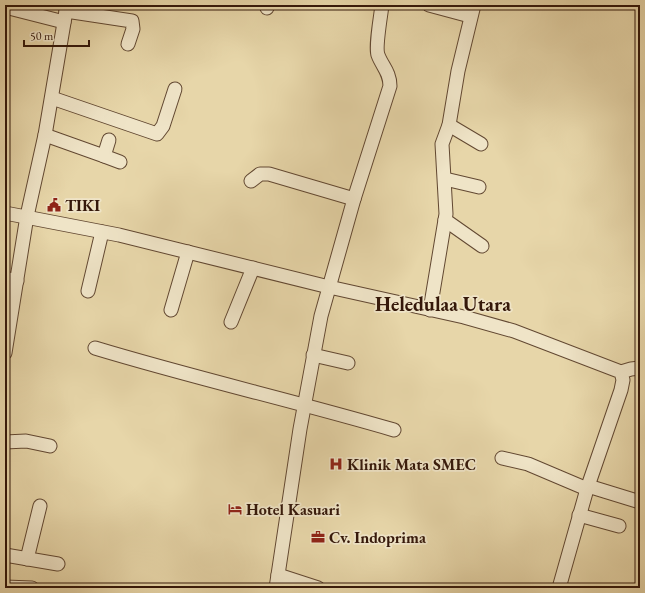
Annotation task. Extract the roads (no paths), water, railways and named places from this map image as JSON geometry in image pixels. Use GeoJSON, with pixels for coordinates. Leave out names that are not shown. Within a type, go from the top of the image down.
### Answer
{"type":"FeatureCollection","features":[{"type":"Feature","properties":{"kind":"street"},"geometry":{"type":"LineString","coordinates":[[318,588],[277,582],[313,354],[329,287],[354,199],[390,86],[390,78],[377,53],[382,5]]}},
{"type":"Feature","properties":{"kind":"street"},"geometry":{"type":"LineString","coordinates":[[429,5],[472,10],[449,125],[442,144],[445,179],[445,220],[430,310]]}},
{"type":"Feature","properties":{"kind":"street"},"geometry":{"type":"LineString","coordinates":[[5,7],[132,21],[133,29],[128,44]]}},
{"type":"Feature","properties":{"kind":"street"},"geometry":{"type":"LineString","coordinates":[[5,353],[11,279],[45,135],[66,13]]}},
{"type":"Feature","properties":{"kind":"street"},"geometry":{"type":"LineString","coordinates":[[52,98],[157,134],[163,126],[175,89]]}},
{"type":"Feature","properties":{"kind":"street"},"geometry":{"type":"LineString","coordinates":[[449,125],[481,144]]}},
{"type":"Feature","properties":{"kind":"street"},"geometry":{"type":"LineString","coordinates":[[45,135],[120,162]]}},
{"type":"Feature","properties":{"kind":"street"},"geometry":{"type":"LineString","coordinates":[[104,156],[109,140]]}},
{"type":"Feature","properties":{"kind":"street"},"geometry":{"type":"LineString","coordinates":[[251,181],[260,174],[269,174],[354,199]]}},
{"type":"Feature","properties":{"kind":"street"},"geometry":{"type":"LineString","coordinates":[[445,179],[479,187]]}},
{"type":"Feature","properties":{"kind":"street"},"geometry":{"type":"LineString","coordinates":[[5,214],[27,216],[102,232],[514,331],[621,372],[640,368]]}},
{"type":"Feature","properties":{"kind":"street"},"geometry":{"type":"LineString","coordinates":[[445,220],[482,246]]}},
{"type":"Feature","properties":{"kind":"street"},"geometry":{"type":"LineString","coordinates":[[88,290],[102,232]]}},
{"type":"Feature","properties":{"kind":"street"},"geometry":{"type":"LineString","coordinates":[[171,310],[188,252]]}},
{"type":"Feature","properties":{"kind":"street"},"geometry":{"type":"LineString","coordinates":[[231,322],[253,268]]}},
{"type":"Feature","properties":{"kind":"street"},"geometry":{"type":"LineString","coordinates":[[95,348],[175,372],[394,430]]}},
{"type":"Feature","properties":{"kind":"street"},"geometry":{"type":"LineString","coordinates":[[313,354],[348,364]]}},
{"type":"Feature","properties":{"kind":"street"},"geometry":{"type":"LineString","coordinates":[[559,588],[587,488],[621,390],[623,380],[621,372]]}},
{"type":"Feature","properties":{"kind":"street"},"geometry":{"type":"LineString","coordinates":[[5,442],[26,441],[50,446]]}},
{"type":"Feature","properties":{"kind":"street"},"geometry":{"type":"LineString","coordinates":[[502,458],[528,464],[587,488],[640,502]]}},
{"type":"Feature","properties":{"kind":"street"},"geometry":{"type":"LineString","coordinates":[[27,559],[40,506]]}},
{"type":"Feature","properties":{"kind":"street"},"geometry":{"type":"LineString","coordinates":[[579,515],[619,526]]}},
{"type":"Feature","properties":{"kind":"street"},"geometry":{"type":"LineString","coordinates":[[5,555],[58,564]]}},
{"type":"Feature","properties":{"kind":"street"},"geometry":{"type":"LineString","coordinates":[[5,587],[32,588]]}},
{"type":"Feature","properties":{"kind":"place","name":"TIKI"},"geometry":{"type":"Point","coordinates":[54,205]}},
{"type":"Feature","properties":{"kind":"place","name":"Klinik Mata SMEC"},"geometry":{"type":"Point","coordinates":[336,464]}},
{"type":"Feature","properties":{"kind":"place","name":"Hotel Kasuari"},"geometry":{"type":"Point","coordinates":[235,509]}},
{"type":"Feature","properties":{"kind":"place","name":"Cv. Indoprima"},"geometry":{"type":"Point","coordinates":[318,537]}},
{"type":"Feature","properties":{"kind":"district","name":"Heledulaa Utara"},"geometry":{"type":"Point","coordinates":[443,304]}}]}
